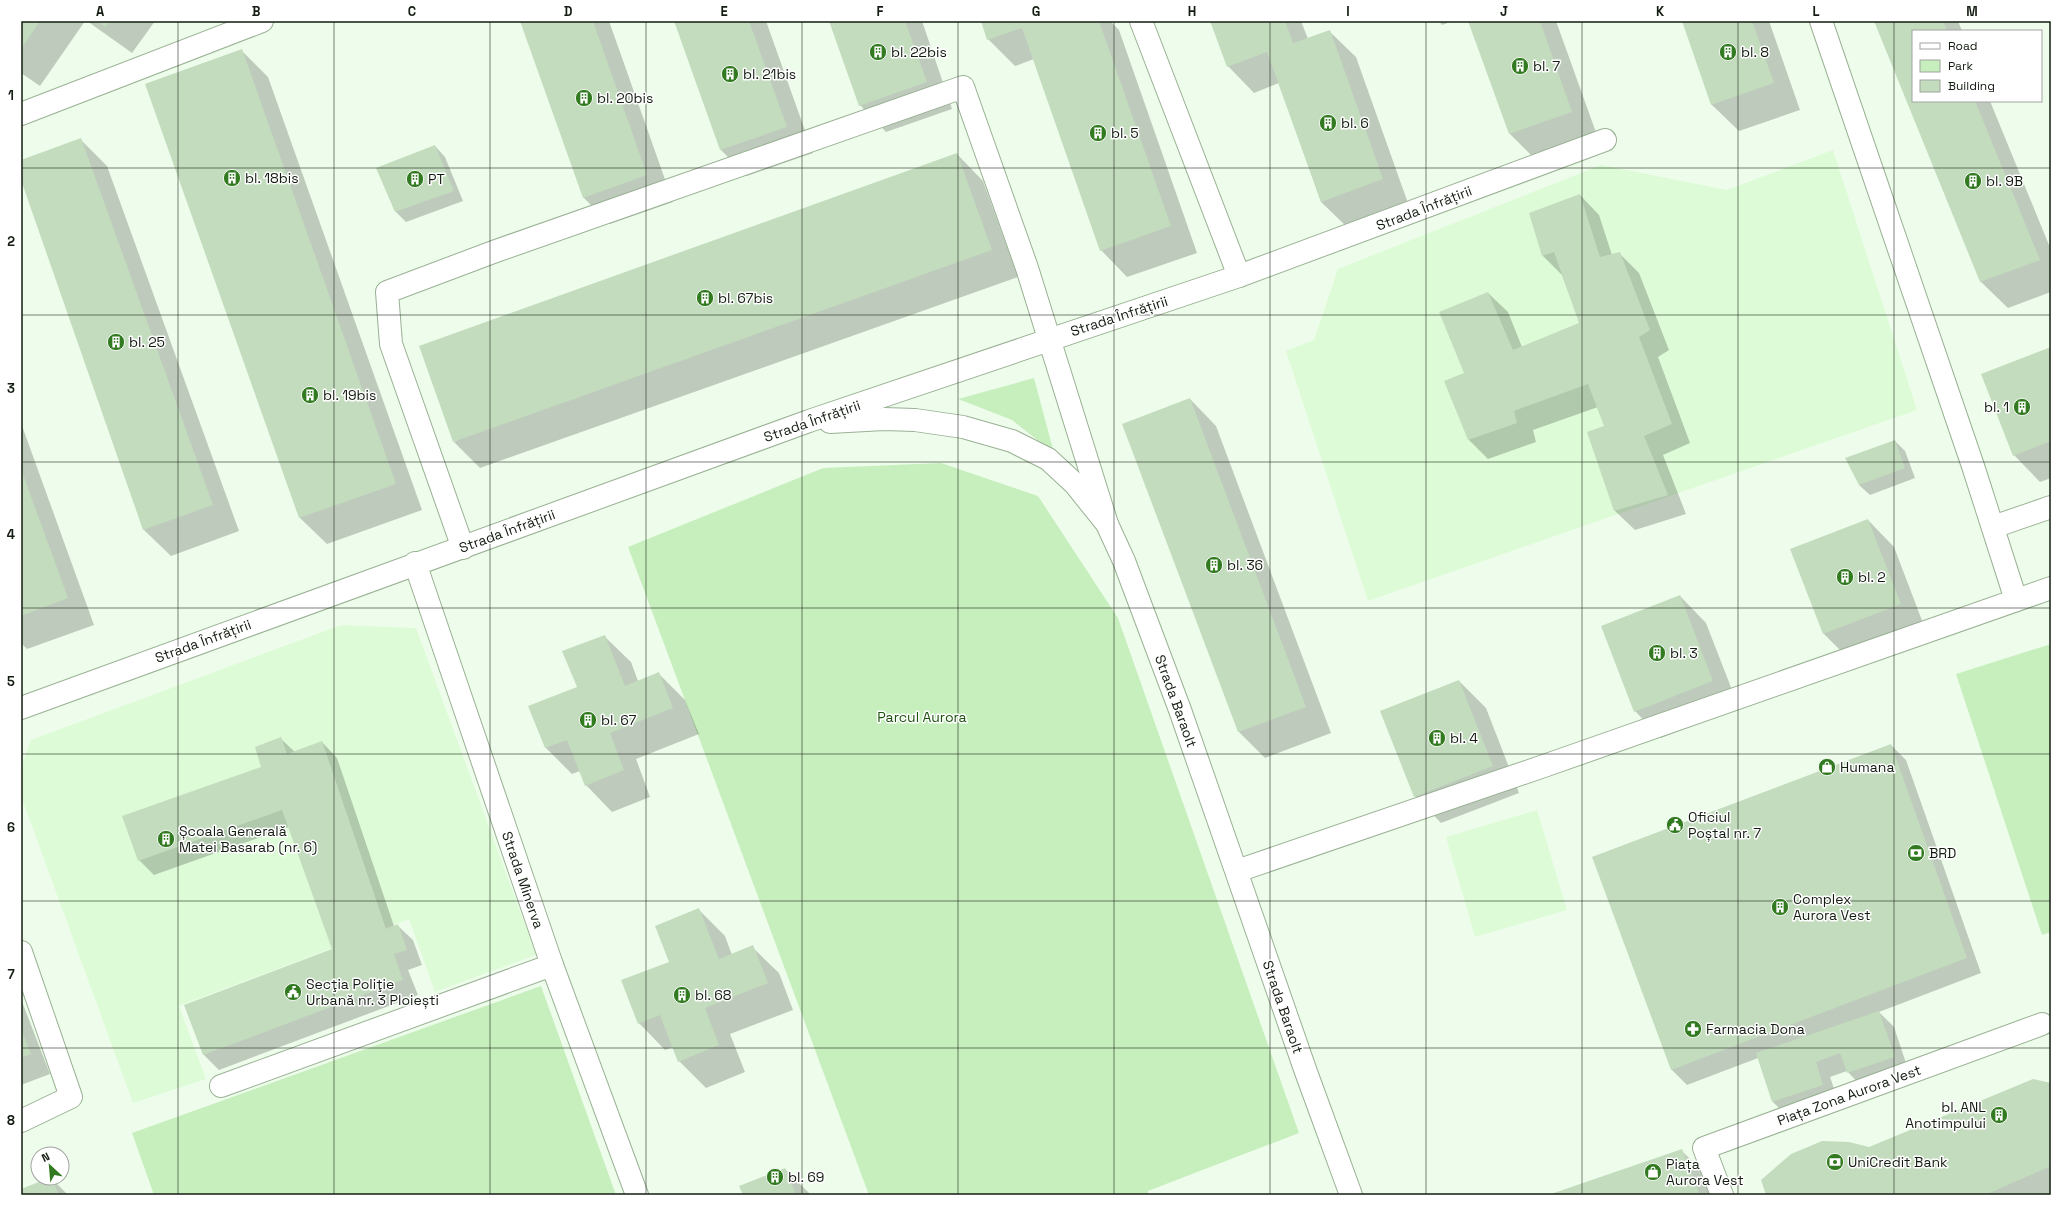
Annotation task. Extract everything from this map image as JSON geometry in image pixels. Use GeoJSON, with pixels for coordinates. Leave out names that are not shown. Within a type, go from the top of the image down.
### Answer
{"type":"FeatureCollection","features":[{"type":"Feature","properties":{"kind":"street"},"geometry":{"type":"LineString","coordinates":[[21,114],[262,21]]}},
{"type":"Feature","properties":{"kind":"street"},"geometry":{"type":"LineString","coordinates":[[1141,21],[1239,276]]}},
{"type":"Feature","properties":{"kind":"street"},"geometry":{"type":"LineString","coordinates":[[1821,21],[2016,600]]}},
{"type":"Feature","properties":{"kind":"street"},"geometry":{"type":"LineString","coordinates":[[463,548],[391,344],[387,292],[504,248],[963,87],[1028,268],[1107,524]]}},
{"type":"Feature","properties":{"kind":"street","name":"Strada Înfrățirii"},"geometry":{"type":"LineString","coordinates":[[21,708],[415,563],[463,548],[809,421],[1239,276],[1605,140]]}},
{"type":"Feature","properties":{"kind":"street","name":"Strada Baraolt"},"geometry":{"type":"LineString","coordinates":[[809,421],[834,422],[884,419],[915,420],[963,427],[1012,441],[1048,459],[1075,484],[1107,524],[1127,568],[1237,871],[1306,1072],[1351,1195]]}},
{"type":"Feature","properties":{"kind":"street"},"geometry":{"type":"LineString","coordinates":[[1993,528],[2051,507]]}},
{"type":"Feature","properties":{"kind":"street","name":"Strada Minerva"},"geometry":{"type":"LineString","coordinates":[[415,563],[552,965],[637,1195]]}},
{"type":"Feature","properties":{"kind":"street"},"geometry":{"type":"LineString","coordinates":[[1237,871],[1533,770],[2051,588]]}},
{"type":"Feature","properties":{"kind":"street"},"geometry":{"type":"LineString","coordinates":[[21,952],[71,1096],[21,1121]]}},
{"type":"Feature","properties":{"kind":"street"},"geometry":{"type":"LineString","coordinates":[[221,1086],[552,965]]}},
{"type":"Feature","properties":{"kind":"street","name":"Piața Zona Aurora Vest"},"geometry":{"type":"LineString","coordinates":[[1722,1195],[1704,1148],[2042,1024]]}},
{"type":"Feature","properties":{"kind":"shaded area"},"geometry":{"type":"Polygon","coordinates":[[[1833,150],[1917,410],[1368,601],[1286,351],[1314,340],[1338,269],[1601,165],[1727,190],[1833,150]]]}},
{"type":"Feature","properties":{"kind":"shaded area"},"geometry":{"type":"Polygon","coordinates":[[[341,625],[416,628],[536,955],[435,992],[409,919],[179,1006],[206,1079],[133,1103],[21,796],[21,767],[31,740],[341,625]]]}},
{"type":"Feature","properties":{"kind":"shaded area"},"geometry":{"type":"Polygon","coordinates":[[[1537,810],[1567,910],[1475,937],[1446,837],[1537,810]]]}},
{"type":"Feature","properties":{"kind":"green space"},"geometry":{"type":"Polygon","coordinates":[[[1034,378],[1054,453],[1012,420],[958,399],[1034,378]]]}},
{"type":"Feature","properties":{"kind":"green space","name":"Parcul Aurora"},"geometry":{"type":"Polygon","coordinates":[[[941,463],[1038,496],[1118,618],[1299,1133],[1148,1191],[1147,1195],[869,1195],[628,547],[823,468],[941,463]]]}},
{"type":"Feature","properties":{"kind":"green space"},"geometry":{"type":"Polygon","coordinates":[[[2051,644],[2051,932],[2042,935],[1956,674],[2051,644]]]}},
{"type":"Feature","properties":{"kind":"green space"},"geometry":{"type":"Polygon","coordinates":[[[541,986],[616,1195],[154,1195],[132,1133],[541,986]]]}},
{"type":"Feature","properties":{"kind":"building"},"geometry":{"type":"Polygon","coordinates":[[[21,21],[40,21],[21,49],[21,21]]]}},
{"type":"Feature","properties":{"kind":"building"},"geometry":{"type":"Polygon","coordinates":[[[96,21],[110,21],[106,27],[96,21]]]}},
{"type":"Feature","properties":{"kind":"building","name":"bl. 20bis"},"geometry":{"type":"Polygon","coordinates":[[[520,21],[593,21],[647,175],[583,198],[520,21]]]}},
{"type":"Feature","properties":{"kind":"building","name":"bl. 21bis"},"geometry":{"type":"Polygon","coordinates":[[[674,21],[749,21],[787,127],[720,150],[674,21]]]}},
{"type":"Feature","properties":{"kind":"building","name":"bl. 22bis"},"geometry":{"type":"Polygon","coordinates":[[[829,21],[905,21],[927,82],[859,106],[829,21]]]}},
{"type":"Feature","properties":{"kind":"building","name":"bl. 5"},"geometry":{"type":"Polygon","coordinates":[[[981,21],[1099,21],[1171,226],[1100,251],[1022,28],[987,40],[981,21]]]}},
{"type":"Feature","properties":{"kind":"building","name":"bl. 6"},"geometry":{"type":"Polygon","coordinates":[[[1210,21],[1285,21],[1293,43],[1330,30],[1383,179],[1321,202],[1267,52],[1227,67],[1210,21]]]}},
{"type":"Feature","properties":{"kind":"building","name":"bl. 7"},"geometry":{"type":"Polygon","coordinates":[[[1468,21],[1540,21],[1572,112],[1509,134],[1468,21]]]}},
{"type":"Feature","properties":{"kind":"building","name":"bl. 8"},"geometry":{"type":"Polygon","coordinates":[[[1682,21],[1752,21],[1774,83],[1711,105],[1682,21]]]}},
{"type":"Feature","properties":{"kind":"building","name":"bl. 9B"},"geometry":{"type":"Polygon","coordinates":[[[1874,21],[1943,21],[1947,30],[1912,30],[1912,102],[1975,102],[2040,260],[1980,282],[1874,21]]]}},
{"type":"Feature","properties":{"kind":"building"},"geometry":{"type":"Polygon","coordinates":[[[242,49],[396,484],[299,518],[145,84],[242,49]]]}},
{"type":"Feature","properties":{"kind":"building","name":"bl. 25"},"geometry":{"type":"Polygon","coordinates":[[[81,138],[213,505],[143,530],[21,180],[21,160],[81,138]]]}},
{"type":"Feature","properties":{"kind":"building","name":"PT"},"geometry":{"type":"Polygon","coordinates":[[[435,145],[454,191],[395,212],[376,168],[435,145]]]}},
{"type":"Feature","properties":{"kind":"building","name":"bl. 67bis"},"geometry":{"type":"Polygon","coordinates":[[[957,153],[992,250],[453,442],[419,346],[957,153]]]}},
{"type":"Feature","properties":{"kind":"building"},"geometry":{"type":"Polygon","coordinates":[[[1580,194],[1600,257],[1620,252],[1650,330],[1639,337],[1672,424],[1644,436],[1668,495],[1614,511],[1587,432],[1604,426],[1588,384],[1514,411],[1517,423],[1468,440],[1444,381],[1464,373],[1439,312],[1488,292],[1513,350],[1579,323],[1554,252],[1542,256],[1529,213],[1580,194]]]}},
{"type":"Feature","properties":{"kind":"building","name":"bl. 1"},"geometry":{"type":"Polygon","coordinates":[[[2051,347],[2051,441],[2013,456],[1981,374],[2051,347]]]}},
{"type":"Feature","properties":{"kind":"building","name":"bl. 36"},"geometry":{"type":"Polygon","coordinates":[[[1190,398],[1306,707],[1238,732],[1122,424],[1190,398]]]}},
{"type":"Feature","properties":{"kind":"building"},"geometry":{"type":"Polygon","coordinates":[[[1895,440],[1905,468],[1859,485],[1845,458],[1895,440]]]}},
{"type":"Feature","properties":{"kind":"building"},"geometry":{"type":"Polygon","coordinates":[[[21,469],[68,598],[21,616],[21,469]]]}},
{"type":"Feature","properties":{"kind":"building","name":"bl. 2"},"geometry":{"type":"Polygon","coordinates":[[[1868,519],[1901,604],[1823,634],[1790,549],[1868,519]]]}},
{"type":"Feature","properties":{"kind":"building","name":"bl. 3"},"geometry":{"type":"Polygon","coordinates":[[[1680,595],[1713,681],[1634,712],[1601,626],[1680,595]]]}},
{"type":"Feature","properties":{"kind":"building","name":"bl. 67"},"geometry":{"type":"Polygon","coordinates":[[[605,635],[625,686],[659,672],[673,708],[610,733],[624,770],[585,786],[567,740],[545,748],[528,706],[577,687],[562,651],[605,635]]]}},
{"type":"Feature","properties":{"kind":"building","name":"bl. 4"},"geometry":{"type":"Polygon","coordinates":[[[1459,680],[1493,766],[1414,797],[1380,711],[1459,680]]]}},
{"type":"Feature","properties":{"kind":"building","name":"Școala Generală Matei Basarab (nr. 6)"},"geometry":{"type":"Polygon","coordinates":[[[281,737],[287,754],[322,741],[386,929],[398,924],[407,950],[394,954],[403,980],[203,1055],[184,1005],[332,949],[282,810],[138,861],[122,816],[261,767],[255,747],[281,737]]]}},
{"type":"Feature","properties":{"kind":"building","name":"Complex Aurora Vest"},"geometry":{"type":"Polygon","coordinates":[[[1891,744],[1967,958],[1671,1070],[1592,857],[1891,744]]]}},
{"type":"Feature","properties":{"kind":"building","name":"bl. 68"},"geometry":{"type":"Polygon","coordinates":[[[699,908],[719,959],[753,945],[768,983],[705,1008],[719,1045],[678,1062],[660,1015],[638,1024],[621,980],[669,962],[655,926],[699,908]]]}},
{"type":"Feature","properties":{"kind":"building"},"geometry":{"type":"Polygon","coordinates":[[[1879,1011],[1895,1057],[1847,1073],[1840,1053],[1816,1062],[1823,1085],[1772,1102],[1756,1053],[1879,1011]]]}},
{"type":"Feature","properties":{"kind":"building"},"geometry":{"type":"Polygon","coordinates":[[[21,1029],[31,1054],[21,1058],[21,1029]]]}},
{"type":"Feature","properties":{"kind":"building","name":"bl. ANL Anotimpului"},"geometry":{"type":"Polygon","coordinates":[[[2033,1079],[2051,1083],[2051,1166],[1985,1195],[1766,1195],[1761,1180],[1791,1154],[1822,1141],[1849,1142],[1869,1147],[2033,1079]]]}},
{"type":"Feature","properties":{"kind":"building","name":"Piața Aurora Vest"},"geometry":{"type":"Polygon","coordinates":[[[1682,1149],[1700,1195],[1548,1195],[1682,1149]]]}},
{"type":"Feature","properties":{"kind":"building","name":"bl. 69"},"geometry":{"type":"Polygon","coordinates":[[[785,1168],[796,1195],[743,1195],[739,1186],[785,1168]]]}},
{"type":"Feature","properties":{"kind":"building"},"geometry":{"type":"Polygon","coordinates":[[[30,1185],[55,1186],[59,1195],[21,1195],[21,1189],[30,1185]]]}},
{"type":"Feature","properties":{"kind":"place","name":"bl. 22bis"},"geometry":{"type":"Point","coordinates":[878,52]}},
{"type":"Feature","properties":{"kind":"place","name":"bl. 8"},"geometry":{"type":"Point","coordinates":[1728,52]}},
{"type":"Feature","properties":{"kind":"place","name":"bl. 7"},"geometry":{"type":"Point","coordinates":[1520,66]}},
{"type":"Feature","properties":{"kind":"place","name":"bl. 21bis"},"geometry":{"type":"Point","coordinates":[730,74]}},
{"type":"Feature","properties":{"kind":"place","name":"bl. 20bis"},"geometry":{"type":"Point","coordinates":[584,98]}},
{"type":"Feature","properties":{"kind":"place","name":"bl. 6"},"geometry":{"type":"Point","coordinates":[1328,123]}},
{"type":"Feature","properties":{"kind":"place","name":"bl. 5"},"geometry":{"type":"Point","coordinates":[1098,133]}},
{"type":"Feature","properties":{"kind":"place","name":"bl. 18bis"},"geometry":{"type":"Point","coordinates":[232,178]}},
{"type":"Feature","properties":{"kind":"place","name":"PT"},"geometry":{"type":"Point","coordinates":[415,179]}},
{"type":"Feature","properties":{"kind":"place","name":"bl. 9B"},"geometry":{"type":"Point","coordinates":[1973,181]}},
{"type":"Feature","properties":{"kind":"place","name":"bl. 67bis"},"geometry":{"type":"Point","coordinates":[705,298]}},
{"type":"Feature","properties":{"kind":"place","name":"bl. 25"},"geometry":{"type":"Point","coordinates":[116,342]}},
{"type":"Feature","properties":{"kind":"place","name":"bl. 19bis"},"geometry":{"type":"Point","coordinates":[310,395]}},
{"type":"Feature","properties":{"kind":"place","name":"bl. 1"},"geometry":{"type":"Point","coordinates":[2022,407]}},
{"type":"Feature","properties":{"kind":"place","name":"bl. 36"},"geometry":{"type":"Point","coordinates":[1214,565]}},
{"type":"Feature","properties":{"kind":"place","name":"bl. 2"},"geometry":{"type":"Point","coordinates":[1845,577]}},
{"type":"Feature","properties":{"kind":"place","name":"bl. 3"},"geometry":{"type":"Point","coordinates":[1657,653]}},
{"type":"Feature","properties":{"kind":"place","name":"bl. 67"},"geometry":{"type":"Point","coordinates":[588,720]}},
{"type":"Feature","properties":{"kind":"place","name":"bl. 4"},"geometry":{"type":"Point","coordinates":[1437,738]}},
{"type":"Feature","properties":{"kind":"place","name":"Humana"},"geometry":{"type":"Point","coordinates":[1827,767]}},
{"type":"Feature","properties":{"kind":"place","name":"Oficiul Poștal nr. 7"},"geometry":{"type":"Point","coordinates":[1675,825]}},
{"type":"Feature","properties":{"kind":"place","name":"Școala Generală Matei Basarab (nr. 6)"},"geometry":{"type":"Point","coordinates":[166,839]}},
{"type":"Feature","properties":{"kind":"place","name":"BRD"},"geometry":{"type":"Point","coordinates":[1916,853]}},
{"type":"Feature","properties":{"kind":"place","name":"Complex Aurora Vest"},"geometry":{"type":"Point","coordinates":[1780,907]}},
{"type":"Feature","properties":{"kind":"place","name":"Secţia Poliţie Urbană nr. 3 Ploiești"},"geometry":{"type":"Point","coordinates":[293,992]}},
{"type":"Feature","properties":{"kind":"place","name":"bl. 68"},"geometry":{"type":"Point","coordinates":[682,995]}},
{"type":"Feature","properties":{"kind":"place","name":"Farmacia Dona"},"geometry":{"type":"Point","coordinates":[1693,1029]}},
{"type":"Feature","properties":{"kind":"place","name":"bl. ANL Anotimpului"},"geometry":{"type":"Point","coordinates":[1999,1115]}},
{"type":"Feature","properties":{"kind":"place","name":"UniCredit Bank"},"geometry":{"type":"Point","coordinates":[1835,1162]}},
{"type":"Feature","properties":{"kind":"place","name":"Piața Aurora Vest"},"geometry":{"type":"Point","coordinates":[1653,1172]}},
{"type":"Feature","properties":{"kind":"place","name":"bl. 69"},"geometry":{"type":"Point","coordinates":[775,1177]}}]}
